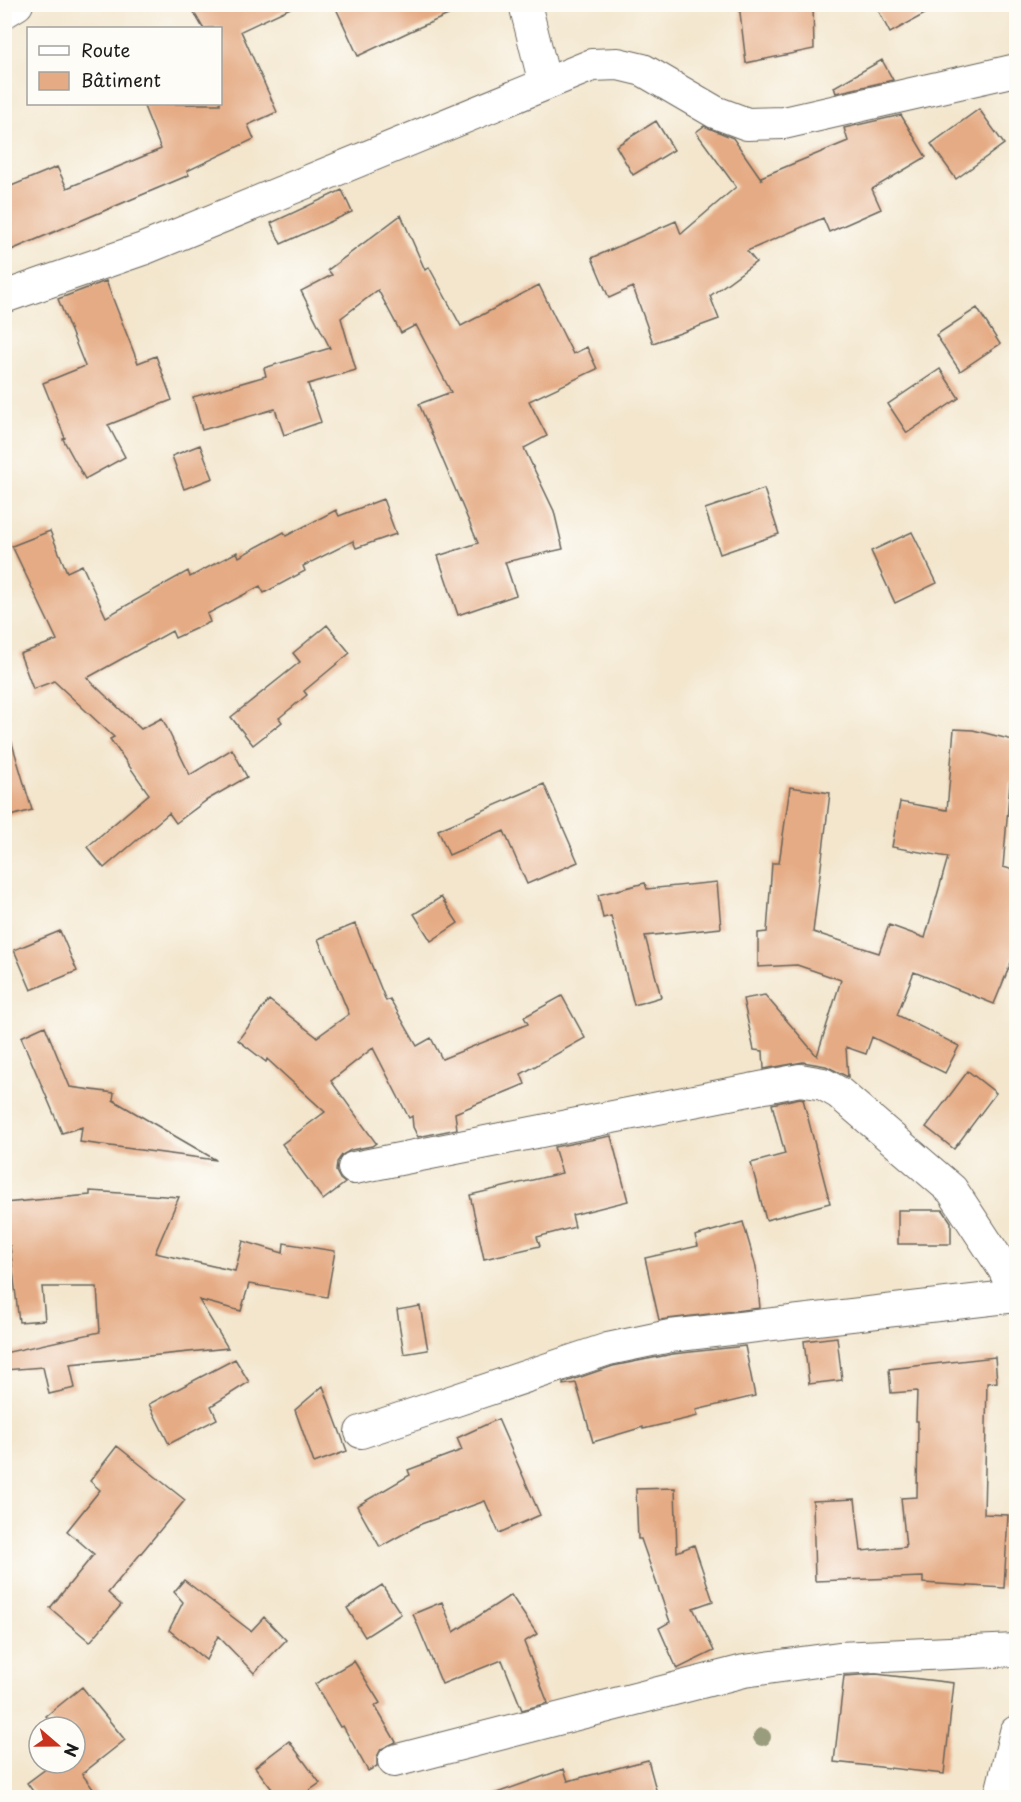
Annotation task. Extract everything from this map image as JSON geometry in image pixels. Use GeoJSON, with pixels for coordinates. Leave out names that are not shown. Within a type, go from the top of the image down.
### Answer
{"type":"FeatureCollection","features":[{"type":"Feature","properties":{"kind":"street"},"geometry":{"type":"LineString","coordinates":[[4,12],[17,4]]}},
{"type":"Feature","properties":{"kind":"street"},"geometry":{"type":"LineString","coordinates":[[525,4],[545,84]]}},
{"type":"Feature","properties":{"kind":"street"},"geometry":{"type":"LineString","coordinates":[[4,297],[143,249],[592,65],[618,64],[643,70],[715,112],[747,124],[784,123],[1017,70]]}},
{"type":"Feature","properties":{"kind":"street"},"geometry":{"type":"LineString","coordinates":[[354,1168],[800,1080],[823,1084],[839,1092],[952,1190],[1004,1269],[1017,1295],[693,1334],[608,1349],[361,1432]]}},
{"type":"Feature","properties":{"kind":"street"},"geometry":{"type":"LineString","coordinates":[[394,1761],[744,1671],[839,1658],[1017,1650]]}},
{"type":"Feature","properties":{"kind":"street"},"geometry":{"type":"LineString","coordinates":[[1000,1797],[1017,1732]]}},
{"type":"Feature","properties":{"kind":"building"},"geometry":{"type":"Polygon","coordinates":[[[189,4],[299,4],[241,31],[277,112],[248,125],[254,139],[187,171],[189,175],[4,253],[4,189],[57,167],[67,188],[161,149],[143,105],[222,105],[222,27],[202,27],[189,4]]]}},
{"type":"Feature","properties":{"kind":"building"},"geometry":{"type":"Polygon","coordinates":[[[334,4],[472,4],[472,5],[358,56],[334,4]]]}},
{"type":"Feature","properties":{"kind":"building"},"geometry":{"type":"Polygon","coordinates":[[[739,4],[813,4],[814,49],[746,63],[739,4]]]}},
{"type":"Feature","properties":{"kind":"building"},"geometry":{"type":"Polygon","coordinates":[[[875,4],[943,4],[890,33],[875,4]]]}},
{"type":"Feature","properties":{"kind":"building"},"geometry":{"type":"Polygon","coordinates":[[[882,60],[893,80],[836,93],[834,87],[882,60]]]}},
{"type":"Feature","properties":{"kind":"building"},"geometry":{"type":"Polygon","coordinates":[[[979,109],[1004,144],[956,179],[931,144],[979,109]]]}},
{"type":"Feature","properties":{"kind":"building"},"geometry":{"type":"Polygon","coordinates":[[[901,115],[926,157],[872,189],[881,209],[829,232],[823,218],[747,251],[756,262],[710,296],[719,319],[653,343],[633,287],[609,298],[592,258],[676,221],[681,234],[736,187],[696,132],[704,126],[733,138],[762,180],[761,177],[848,141],[844,128],[901,115]]]}},
{"type":"Feature","properties":{"kind":"building"},"geometry":{"type":"Polygon","coordinates":[[[656,121],[674,150],[633,175],[616,146],[656,121]]]}},
{"type":"Feature","properties":{"kind":"building"},"geometry":{"type":"Polygon","coordinates":[[[342,190],[352,212],[281,244],[271,223],[342,190]]]}},
{"type":"Feature","properties":{"kind":"building"},"geometry":{"type":"Polygon","coordinates":[[[401,215],[425,270],[429,267],[461,326],[539,285],[573,354],[587,347],[597,369],[529,401],[547,436],[524,448],[554,511],[563,549],[505,562],[516,595],[458,615],[438,556],[478,543],[419,404],[451,392],[416,325],[401,333],[378,290],[341,318],[356,370],[308,384],[321,422],[284,435],[275,409],[202,430],[193,397],[266,376],[264,368],[330,348],[301,291],[332,275],[328,270],[401,215]]]}},
{"type":"Feature","properties":{"kind":"building"},"geometry":{"type":"Polygon","coordinates":[[[106,281],[138,363],[156,356],[172,400],[108,425],[125,457],[85,479],[63,439],[65,438],[43,383],[85,366],[58,299],[106,281]]]}},
{"type":"Feature","properties":{"kind":"building"},"geometry":{"type":"Polygon","coordinates":[[[977,308],[1000,344],[960,371],[936,335],[977,308]]]}},
{"type":"Feature","properties":{"kind":"building"},"geometry":{"type":"Polygon","coordinates":[[[940,369],[959,398],[907,433],[888,404],[940,369]]]}},
{"type":"Feature","properties":{"kind":"building"},"geometry":{"type":"Polygon","coordinates":[[[200,445],[213,478],[184,489],[172,456],[200,445]]]}},
{"type":"Feature","properties":{"kind":"building"},"geometry":{"type":"Polygon","coordinates":[[[764,489],[779,534],[720,554],[705,509],[764,489]]]}},
{"type":"Feature","properties":{"kind":"building"},"geometry":{"type":"Polygon","coordinates":[[[383,499],[396,534],[356,548],[353,541],[303,566],[305,571],[264,593],[260,586],[207,614],[210,622],[175,638],[172,631],[87,678],[141,729],[162,718],[190,775],[232,749],[247,777],[207,800],[176,823],[169,813],[104,868],[87,847],[149,794],[110,739],[114,737],[54,681],[33,689],[20,654],[57,640],[12,546],[50,531],[67,572],[82,565],[106,617],[188,571],[190,577],[237,552],[239,557],[284,532],[286,536],[336,510],[339,516],[383,499]]]}},
{"type":"Feature","properties":{"kind":"building"},"geometry":{"type":"Polygon","coordinates":[[[912,532],[937,583],[895,603],[871,551],[912,532]]]}},
{"type":"Feature","properties":{"kind":"building"},"geometry":{"type":"Polygon","coordinates":[[[327,625],[350,653],[304,691],[307,695],[279,718],[282,722],[253,745],[231,717],[300,662],[293,653],[327,625]]]}},
{"type":"Feature","properties":{"kind":"building"},"geometry":{"type":"Polygon","coordinates":[[[954,729],[973,730],[1017,741],[1017,785],[1010,783],[1003,867],[1017,871],[1017,948],[994,1004],[914,972],[897,1015],[959,1046],[945,1073],[872,1037],[866,1054],[846,1047],[848,1077],[826,1066],[803,1062],[764,1069],[763,1051],[754,1050],[743,999],[765,995],[817,1056],[841,980],[797,965],[758,967],[758,933],[767,932],[772,863],[779,863],[790,787],[830,793],[813,932],[879,953],[889,925],[925,938],[948,857],[892,847],[900,802],[947,810],[954,729]]]}},
{"type":"Feature","properties":{"kind":"building"},"geometry":{"type":"Polygon","coordinates":[[[11,740],[32,810],[4,818],[4,741],[11,740]]]}},
{"type":"Feature","properties":{"kind":"building"},"geometry":{"type":"Polygon","coordinates":[[[544,784],[578,862],[527,884],[504,831],[449,855],[438,830],[544,784]]]}},
{"type":"Feature","properties":{"kind":"building"},"geometry":{"type":"Polygon","coordinates":[[[717,882],[721,928],[645,936],[661,997],[634,1005],[611,916],[603,918],[598,895],[645,883],[647,889],[717,882]]]}},
{"type":"Feature","properties":{"kind":"building"},"geometry":{"type":"Polygon","coordinates":[[[441,897],[458,923],[431,941],[414,914],[441,897]]]}},
{"type":"Feature","properties":{"kind":"building"},"geometry":{"type":"Polygon","coordinates":[[[355,924],[386,1001],[390,999],[417,1046],[431,1038],[442,1059],[528,1024],[524,1017],[562,996],[585,1038],[521,1074],[525,1084],[455,1113],[457,1129],[418,1137],[413,1127],[412,1116],[409,1118],[373,1048],[331,1081],[376,1143],[342,1155],[337,1162],[336,1171],[345,1183],[323,1200],[282,1144],[325,1112],[267,1059],[266,1062],[238,1040],[269,1000],[317,1037],[349,1014],[318,939],[355,924]]]}},
{"type":"Feature","properties":{"kind":"building"},"geometry":{"type":"Polygon","coordinates":[[[60,931],[77,971],[31,990],[14,950],[60,931]]]}},
{"type":"Feature","properties":{"kind":"building"},"geometry":{"type":"Polygon","coordinates":[[[45,1026],[70,1087],[114,1093],[113,1100],[216,1160],[80,1142],[82,1127],[62,1133],[21,1037],[45,1026]]]}},
{"type":"Feature","properties":{"kind":"building"},"geometry":{"type":"Polygon","coordinates":[[[968,1071],[996,1093],[954,1149],[926,1127],[968,1071]]]}},
{"type":"Feature","properties":{"kind":"building"},"geometry":{"type":"Polygon","coordinates":[[[800,1098],[805,1099],[803,1099],[830,1203],[766,1220],[751,1163],[785,1154],[772,1104],[800,1098]]]}},
{"type":"Feature","properties":{"kind":"building"},"geometry":{"type":"Polygon","coordinates":[[[611,1136],[628,1201],[572,1215],[575,1227],[537,1237],[540,1246],[484,1259],[470,1195],[562,1173],[554,1147],[611,1136]]]}},
{"type":"Feature","properties":{"kind":"building"},"geometry":{"type":"Polygon","coordinates":[[[90,1191],[179,1197],[155,1253],[235,1271],[243,1241],[283,1253],[284,1243],[335,1251],[327,1297],[249,1284],[241,1311],[199,1300],[228,1348],[70,1364],[75,1388],[49,1394],[43,1367],[4,1370],[4,1353],[100,1332],[97,1287],[42,1287],[45,1320],[19,1322],[10,1246],[7,1246],[4,1203],[90,1195],[90,1191]]]}},
{"type":"Feature","properties":{"kind":"building"},"geometry":{"type":"Polygon","coordinates":[[[898,1210],[943,1210],[951,1222],[951,1244],[898,1244],[898,1210]]]}},
{"type":"Feature","properties":{"kind":"building"},"geometry":{"type":"Polygon","coordinates":[[[743,1222],[756,1267],[760,1308],[659,1320],[645,1258],[698,1246],[695,1236],[743,1222]]]}},
{"type":"Feature","properties":{"kind":"building"},"geometry":{"type":"Polygon","coordinates":[[[420,1306],[428,1350],[404,1354],[397,1310],[420,1306]]]}},
{"type":"Feature","properties":{"kind":"building"},"geometry":{"type":"Polygon","coordinates":[[[837,1337],[842,1380],[809,1384],[804,1341],[837,1337]]]}},
{"type":"Feature","properties":{"kind":"building"},"geometry":{"type":"Polygon","coordinates":[[[745,1346],[755,1396],[696,1410],[698,1416],[643,1429],[643,1427],[593,1442],[576,1383],[563,1385],[563,1383],[613,1366],[673,1354],[745,1346]]]}},
{"type":"Feature","properties":{"kind":"building"},"geometry":{"type":"Polygon","coordinates":[[[995,1357],[997,1382],[987,1383],[984,1514],[1008,1515],[1004,1588],[923,1583],[923,1577],[815,1581],[813,1501],[855,1499],[861,1551],[906,1547],[901,1498],[917,1497],[917,1391],[891,1393],[889,1369],[995,1357]]]}},
{"type":"Feature","properties":{"kind":"building"},"geometry":{"type":"Polygon","coordinates":[[[235,1359],[249,1382],[211,1406],[217,1419],[169,1444],[149,1404],[235,1359]]]}},
{"type":"Feature","properties":{"kind":"building"},"geometry":{"type":"Polygon","coordinates":[[[323,1386],[347,1451],[314,1463],[295,1410],[323,1386]]]}},
{"type":"Feature","properties":{"kind":"building"},"geometry":{"type":"Polygon","coordinates":[[[498,1419],[540,1515],[499,1533],[485,1501],[421,1524],[380,1547],[357,1506],[410,1475],[408,1470],[462,1450],[457,1438],[498,1419]]]}},
{"type":"Feature","properties":{"kind":"building"},"geometry":{"type":"Polygon","coordinates":[[[117,1446],[185,1500],[108,1593],[121,1605],[90,1642],[50,1608],[94,1554],[67,1531],[100,1490],[90,1481],[117,1446]]]}},
{"type":"Feature","properties":{"kind":"building"},"geometry":{"type":"Polygon","coordinates":[[[675,1488],[677,1552],[694,1545],[713,1601],[693,1608],[714,1651],[677,1669],[659,1628],[670,1622],[641,1539],[638,1539],[636,1489],[675,1488]]]}},
{"type":"Feature","properties":{"kind":"building"},"geometry":{"type":"Polygon","coordinates":[[[184,1580],[251,1631],[264,1617],[286,1640],[254,1673],[218,1636],[206,1660],[169,1630],[183,1602],[174,1592],[184,1580]]]}},
{"type":"Feature","properties":{"kind":"building"},"geometry":{"type":"Polygon","coordinates":[[[382,1585],[401,1614],[365,1637],[347,1608],[382,1585]]]}},
{"type":"Feature","properties":{"kind":"building"},"geometry":{"type":"Polygon","coordinates":[[[511,1595],[537,1634],[524,1642],[548,1703],[522,1710],[502,1660],[442,1684],[413,1614],[442,1602],[454,1632],[511,1595]]]}},
{"type":"Feature","properties":{"kind":"building"},"geometry":{"type":"Polygon","coordinates":[[[354,1661],[380,1703],[375,1706],[396,1742],[381,1749],[377,1757],[377,1766],[368,1771],[343,1726],[340,1727],[315,1684],[354,1661]]]}},
{"type":"Feature","properties":{"kind":"building"},"geometry":{"type":"Polygon","coordinates":[[[876,1674],[954,1683],[944,1774],[834,1762],[844,1676],[876,1674]]]}},
{"type":"Feature","properties":{"kind":"building"},"geometry":{"type":"Polygon","coordinates":[[[82,1687],[125,1740],[87,1770],[87,1715],[47,1715],[82,1687]]]}},
{"type":"Feature","properties":{"kind":"building"},"geometry":{"type":"Polygon","coordinates":[[[289,1741],[320,1783],[300,1797],[278,1797],[255,1767],[289,1741]]]}},
{"type":"Feature","properties":{"kind":"building"},"geometry":{"type":"Polygon","coordinates":[[[648,1760],[658,1797],[495,1797],[494,1794],[564,1769],[568,1781],[648,1760]]]}},
{"type":"Feature","properties":{"kind":"building"},"geometry":{"type":"Polygon","coordinates":[[[38,1775],[83,1775],[99,1797],[37,1797],[27,1783],[38,1775]]]}}]}
